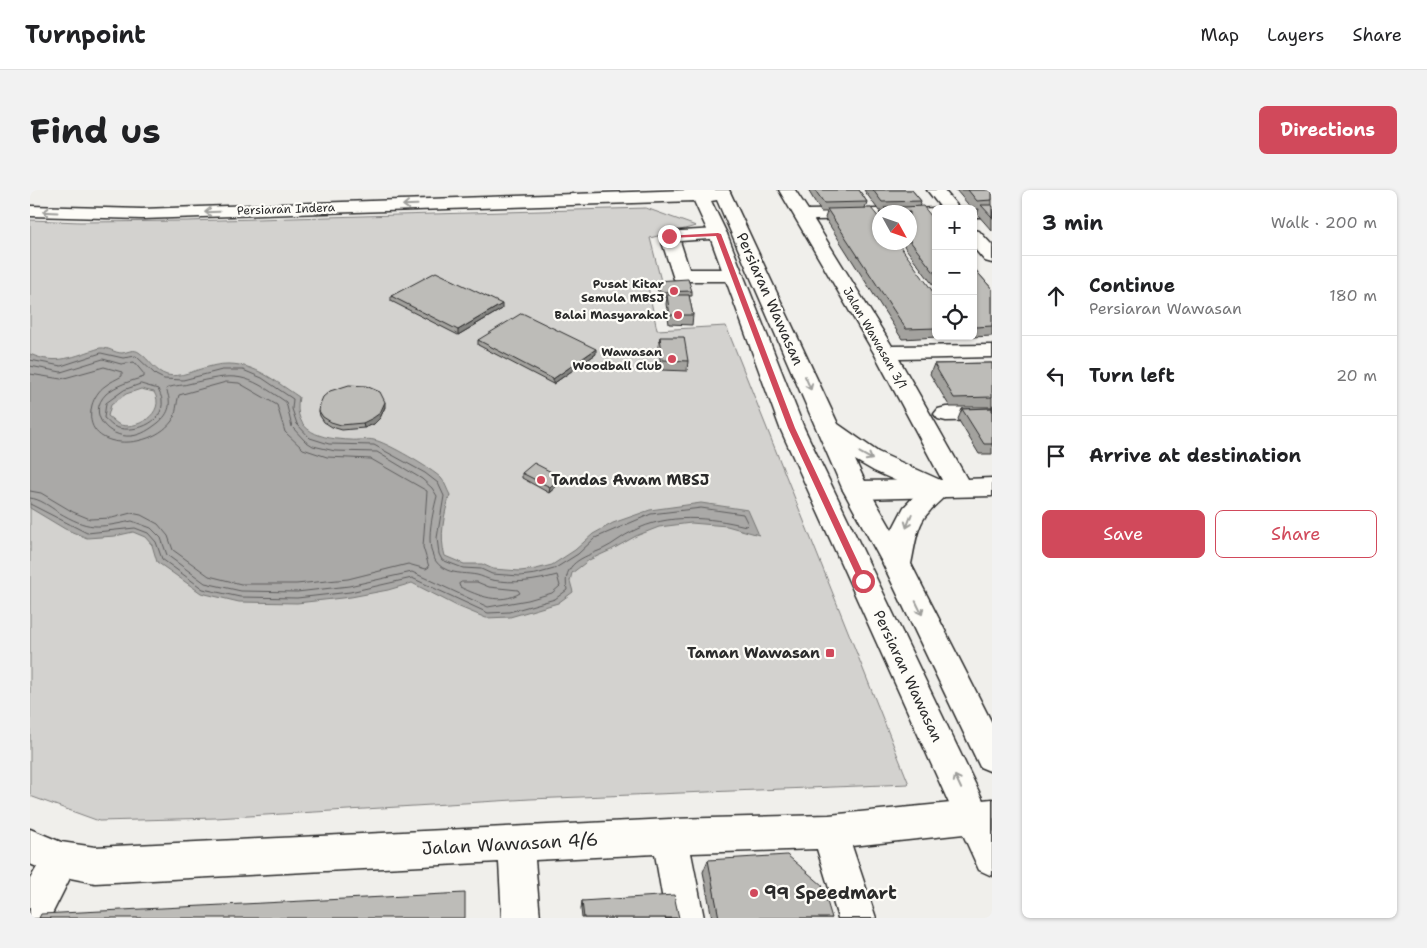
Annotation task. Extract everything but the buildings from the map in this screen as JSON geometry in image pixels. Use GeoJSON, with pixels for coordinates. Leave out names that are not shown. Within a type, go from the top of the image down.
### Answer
{"type":"FeatureCollection","features":[{"type":"Feature","properties":{"kind":"main road","name":"Persiaran Indera"},"geometry":{"type":"LineString","coordinates":[[30,197],[99,199],[487,190]]}},
{"type":"Feature","properties":{"kind":"main road","name":"Jalan Wawasan 3/1"},"geometry":{"type":"LineString","coordinates":[[787,190],[885,353],[949,488]]}},
{"type":"Feature","properties":{"kind":"main road"},"geometry":{"type":"LineString","coordinates":[[935,190],[948,205]]}},
{"type":"Feature","properties":{"kind":"main road","name":"Persiaran Indera"},"geometry":{"type":"LineString","coordinates":[[30,211],[142,214],[633,198],[722,192]]}},
{"type":"Feature","properties":{"kind":"main road","name":"Persiaran Wawasan"},"geometry":{"type":"LineString","coordinates":[[722,192],[856,490],[897,564],[992,757]]}},
{"type":"Feature","properties":{"kind":"main road","name":"Persiaran Wawasan"},"geometry":{"type":"LineString","coordinates":[[699,193],[718,234],[792,428],[855,565],[983,816],[992,858]]}},
{"type":"Feature","properties":{"kind":"main road"},"geometry":{"type":"LineString","coordinates":[[633,198],[658,202],[681,210],[703,221],[718,234]]}},
{"type":"Feature","properties":{"kind":"main road"},"geometry":{"type":"LineString","coordinates":[[977,212],[992,212]]}},
{"type":"Feature","properties":{"kind":"main road"},"geometry":{"type":"LineString","coordinates":[[917,214],[932,213]]}},
{"type":"Feature","properties":{"kind":"main road"},"geometry":{"type":"LineString","coordinates":[[802,215],[872,214]]}},
{"type":"Feature","properties":{"kind":"main road"},"geometry":{"type":"LineString","coordinates":[[718,234],[669,236],[681,275],[734,275]]}},
{"type":"Feature","properties":{"kind":"main road"},"geometry":{"type":"LineString","coordinates":[[977,240],[992,257]]}},
{"type":"Feature","properties":{"kind":"main road"},"geometry":{"type":"LineString","coordinates":[[885,353],[992,351]]}},
{"type":"Feature","properties":{"kind":"main road"},"geometry":{"type":"LineString","coordinates":[[946,414],[992,413]]}},
{"type":"Feature","properties":{"kind":"main road"},"geometry":{"type":"LineString","coordinates":[[828,426],[850,448],[883,466],[949,488]]}},
{"type":"Feature","properties":{"kind":"main road"},"geometry":{"type":"LineString","coordinates":[[792,428],[825,467],[838,479],[856,490],[992,486]]}},
{"type":"Feature","properties":{"kind":"main road"},"geometry":{"type":"LineString","coordinates":[[897,564],[910,515],[922,501],[949,488]]}},
{"type":"Feature","properties":{"kind":"main road"},"geometry":{"type":"LineString","coordinates":[[855,565],[843,513],[847,501],[856,490]]}},
{"type":"Feature","properties":{"kind":"main road","name":"Jalan Wawasan 4/6"},"geometry":{"type":"LineString","coordinates":[[45,852],[95,865],[670,836],[829,832],[983,816]]}},
{"type":"Feature","properties":{"kind":"main road"},"geometry":{"type":"LineString","coordinates":[[829,832],[857,918]]}},
{"type":"Feature","properties":{"kind":"main road"},"geometry":{"type":"LineString","coordinates":[[670,836],[685,918]]}},
{"type":"Feature","properties":{"kind":"main road"},"geometry":{"type":"LineString","coordinates":[[516,844],[521,918]]}},
{"type":"Feature","properties":{"kind":"main road"},"geometry":{"type":"LineString","coordinates":[[30,918],[45,852]]}},
{"type":"Feature","properties":{"kind":"shaded area"},"geometry":{"type":"Polygon","coordinates":[[[646,208],[696,226],[650,238],[661,281],[647,282],[657,330],[726,326],[909,784],[530,799],[216,818],[99,821],[30,796],[30,220],[80,222],[186,221],[646,208]]]}},
{"type":"Feature","properties":{"kind":"water"},"geometry":{"type":"Polygon","coordinates":[[[100,348],[122,353],[136,351],[159,371],[172,376],[222,364],[246,366],[257,370],[299,397],[298,409],[300,419],[312,432],[330,438],[374,440],[409,456],[436,474],[445,484],[450,495],[443,526],[443,549],[445,556],[464,564],[482,564],[493,569],[520,571],[552,565],[575,550],[593,534],[613,523],[650,510],[701,503],[748,510],[759,535],[727,526],[691,523],[659,527],[636,536],[589,560],[572,573],[570,581],[573,592],[558,603],[510,617],[486,618],[457,606],[412,583],[351,597],[297,603],[239,602],[201,593],[157,562],[152,545],[145,537],[133,532],[115,536],[87,538],[65,529],[30,508],[30,354],[40,358],[57,359],[74,357],[100,348]],[[141,389],[126,394],[111,405],[108,416],[118,424],[125,426],[140,423],[153,413],[156,407],[157,400],[154,392],[141,389]]]}},
{"type":"Feature","properties":{"kind":"place","name":"Pusat Kitar Semula MBSJ"},"geometry":{"type":"Point","coordinates":[674,291]}},
{"type":"Feature","properties":{"kind":"place","name":"Balai Masyarakat"},"geometry":{"type":"Point","coordinates":[678,315]}},
{"type":"Feature","properties":{"kind":"place","name":"Wawasan Woodball Club"},"geometry":{"type":"Point","coordinates":[672,359]}},
{"type":"Feature","properties":{"kind":"place","name":"Tandas Awam MBSJ"},"geometry":{"type":"Point","coordinates":[541,480]}},
{"type":"Feature","properties":{"kind":"place","name":"Taman Wawasan"},"geometry":{"type":"Point","coordinates":[830,653]}},
{"type":"Feature","properties":{"kind":"place","name":"99 Speedmart"},"geometry":{"type":"Point","coordinates":[754,893]}},
{"type":"Feature","properties":{"kind":"route"},"geometry":{"type":"LineString","coordinates":[[669,236],[718,234],[792,428],[863,581]]}}]}
